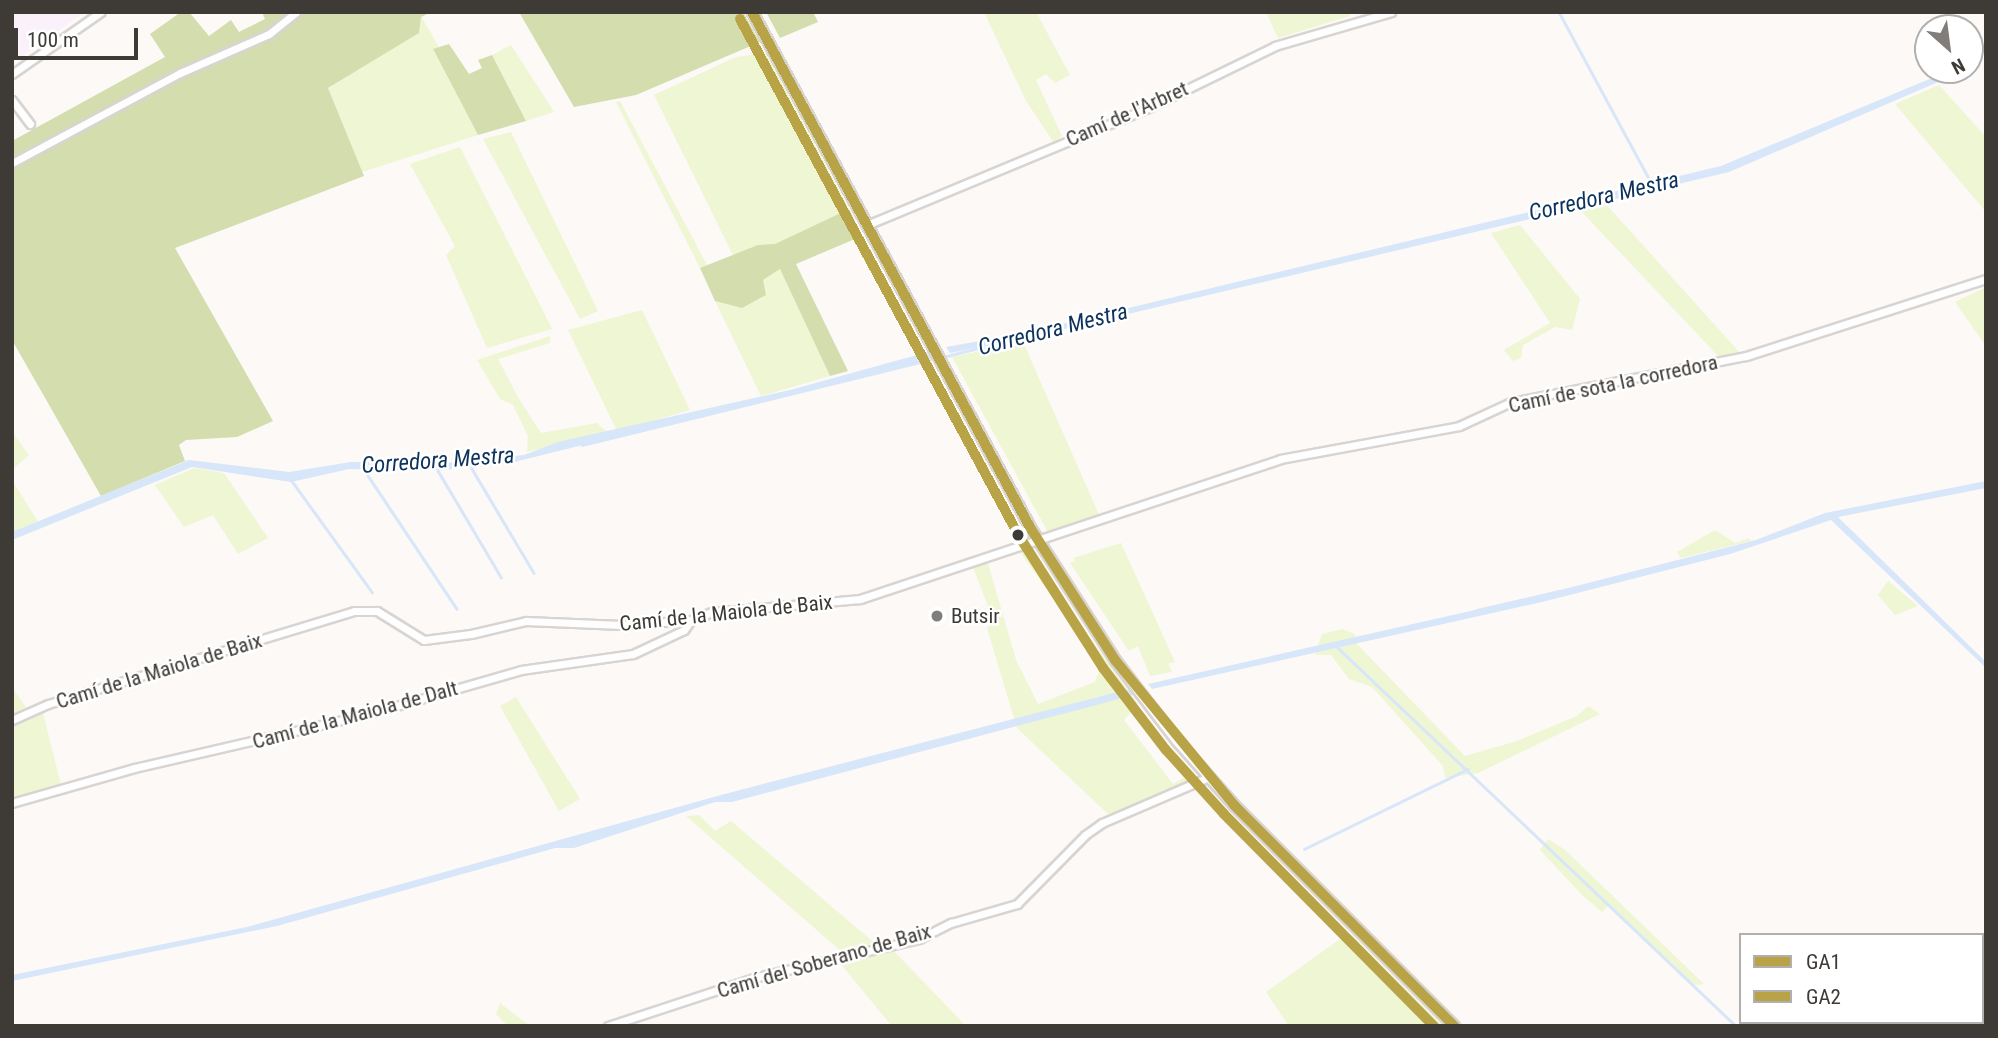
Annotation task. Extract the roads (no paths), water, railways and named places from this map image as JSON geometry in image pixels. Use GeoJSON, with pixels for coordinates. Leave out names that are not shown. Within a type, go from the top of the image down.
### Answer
{"type":"FeatureCollection","features":[{"type":"Feature","properties":{"kind":"street"},"geometry":{"type":"LineString","coordinates":[[12,74],[101,12]]}},
{"type":"Feature","properties":{"kind":"street"},"geometry":{"type":"LineString","coordinates":[[12,163],[180,73],[270,34],[296,12]]}},
{"type":"Feature","properties":{"kind":"street"},"geometry":{"type":"LineString","coordinates":[[752,12],[1038,541],[1132,683],[1209,777],[1454,1026]]}},
{"type":"Feature","properties":{"kind":"street","name":"Camí de l'Arbret"},"geometry":{"type":"LineString","coordinates":[[867,225],[1150,107],[1275,46],[1391,12]]}},
{"type":"Feature","properties":{"kind":"street"},"geometry":{"type":"LineString","coordinates":[[12,100],[30,124]]}},
{"type":"Feature","properties":{"kind":"street","name":"Camí de sota la corredora"},"geometry":{"type":"LineString","coordinates":[[1038,541],[1280,459],[1460,426],[1511,402],[1746,356],[1986,279]]}},
{"type":"Feature","properties":{"kind":"street","name":"Camí de la Maiola de Baix"},"geometry":{"type":"LineString","coordinates":[[12,720],[48,704],[354,611],[377,611],[424,640],[471,634],[526,621],[622,625],[691,620],[712,612],[860,599],[963,562],[1038,541]]}},
{"type":"Feature","properties":{"kind":"street","name":"Camí de la Maiola de Dalt"},"geometry":{"type":"LineString","coordinates":[[12,803],[134,768],[372,713],[521,670],[633,654],[684,629],[691,620]]}},
{"type":"Feature","properties":{"kind":"street","name":"Camí del Soberano de Baix"},"geometry":{"type":"LineString","coordinates":[[608,1026],[757,977],[919,939],[951,923],[1017,904],[1085,835],[1102,823],[1209,777]]}},
{"type":"Feature","properties":{"kind":"water"},"geometry":{"type":"Polygon","coordinates":[[[1917,84],[1933,84],[1729,172],[1026,338],[950,353],[946,347],[1020,334],[1721,166],[1917,84]]]}},
{"type":"Feature","properties":{"kind":"water"},"geometry":{"type":"Polygon","coordinates":[[[928,352],[931,359],[506,464],[435,471],[349,469],[291,482],[192,467],[12,540],[12,532],[189,460],[289,472],[351,462],[446,463],[524,455],[558,442],[790,390],[928,352]]]}},
{"type":"Feature","properties":{"kind":"water"},"geometry":{"type":"Polygon","coordinates":[[[1986,481],[1986,488],[1838,517],[1986,662],[1986,668],[1831,520],[1730,554],[1542,602],[1152,689],[1148,684],[1541,595],[1756,540],[1825,513],[1986,481]]]}},
{"type":"Feature","properties":{"kind":"water"},"geometry":{"type":"Polygon","coordinates":[[[1129,689],[1133,695],[732,802],[715,802],[574,848],[555,848],[277,926],[12,981],[12,975],[247,927],[721,795],[1129,689]]]}},
{"type":"Feature","properties":{"kind":"waterway"},"geometry":{"type":"LineString","coordinates":[[1559,12],[1653,186]]}},
{"type":"Feature","properties":{"kind":"waterway","name":"Corredora Mestra"},"geometry":{"type":"LineString","coordinates":[[943,357],[994,344]]}},
{"type":"Feature","properties":{"kind":"waterway","name":"Corredora Mestra"},"geometry":{"type":"LineString","coordinates":[[582,445],[936,358]]}},
{"type":"Feature","properties":{"kind":"waterway"},"geometry":{"type":"LineString","coordinates":[[471,467],[534,573]]}},
{"type":"Feature","properties":{"kind":"waterway"},"geometry":{"type":"LineString","coordinates":[[363,468],[457,609]]}},
{"type":"Feature","properties":{"kind":"waterway"},"geometry":{"type":"LineString","coordinates":[[437,469],[501,577]]}},
{"type":"Feature","properties":{"kind":"waterway"},"geometry":{"type":"LineString","coordinates":[[292,481],[372,592]]}},
{"type":"Feature","properties":{"kind":"waterway"},"geometry":{"type":"LineString","coordinates":[[1477,610],[1559,591]]}},
{"type":"Feature","properties":{"kind":"waterway"},"geometry":{"type":"LineString","coordinates":[[1335,645],[1736,1026]]}},
{"type":"Feature","properties":{"kind":"waterway"},"geometry":{"type":"LineString","coordinates":[[1062,712],[1103,701]]}},
{"type":"Feature","properties":{"kind":"waterway"},"geometry":{"type":"LineString","coordinates":[[1304,849],[1468,769]]}},
{"type":"Feature","properties":{"kind":"place","name":"Butsir"},"geometry":{"type":"Point","coordinates":[937,616]}}]}
